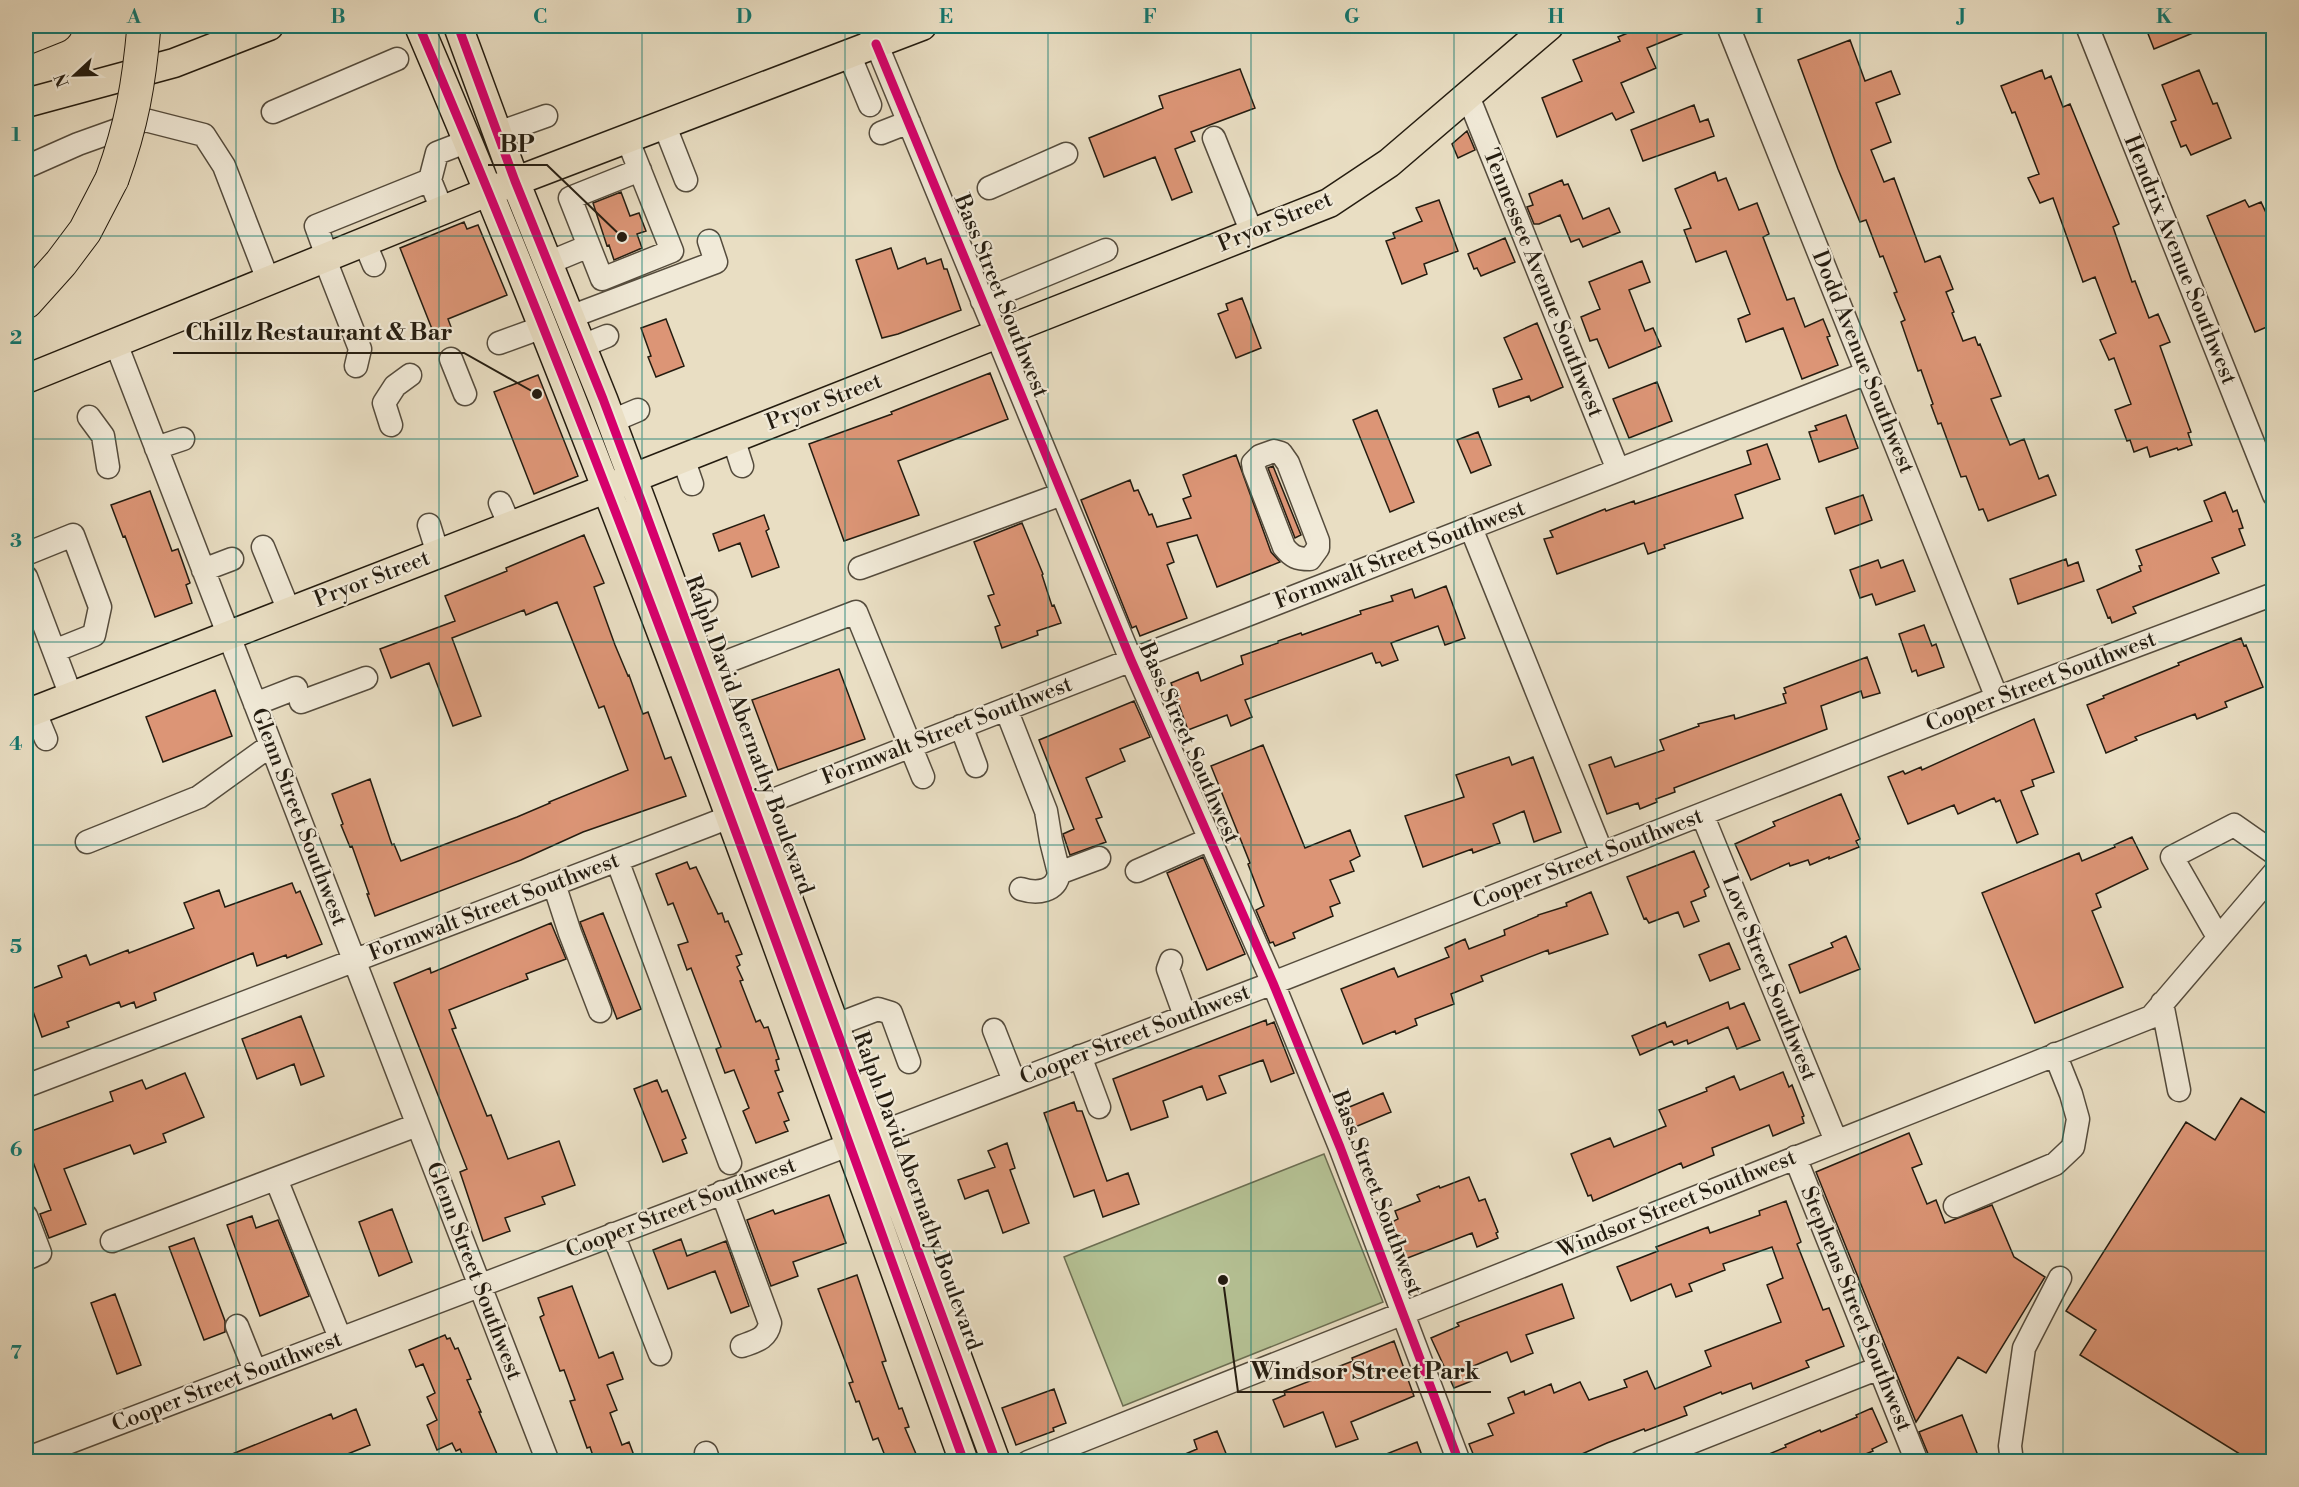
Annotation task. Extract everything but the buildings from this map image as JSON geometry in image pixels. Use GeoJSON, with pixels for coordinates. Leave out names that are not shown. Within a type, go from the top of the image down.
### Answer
{"type":"FeatureCollection","features":[{"type":"Feature","properties":{"kind":"highway"},"geometry":{"type":"LineString","coordinates":[[26,38],[56,26]]}},
{"type":"Feature","properties":{"kind":"highway"},"geometry":{"type":"LineString","coordinates":[[26,302],[61,263],[85,231],[112,179],[127,138],[135,102],[144,26]]}},
{"type":"Feature","properties":{"kind":"main road"},"geometry":{"type":"LineString","coordinates":[[26,103],[174,63],[269,26]]}},
{"type":"Feature","properties":{"kind":"main road"},"geometry":{"type":"LineString","coordinates":[[26,379],[326,257],[369,253],[442,210],[849,54],[872,35],[922,26]]}},
{"type":"Feature","properties":{"kind":"main road","name":"Pryor Street"},"geometry":{"type":"LineString","coordinates":[[46,705],[438,554],[505,515],[620,482],[1329,203],[1389,163],[1549,26]]}},
{"type":"Feature","properties":{"kind":"main road","name":"Ralph David Abernathy Boulevard"},"geometry":{"type":"LineString","coordinates":[[964,1461],[849,1144],[743,811],[705,670],[694,605],[620,482],[543,327],[502,186],[498,133],[461,34],[421,37],[468,141],[502,186],[548,263],[570,317],[594,341],[612,420],[620,482],[743,811],[836,1025],[996,1461]]}},
{"type":"Feature","properties":{"kind":"street","name":"Dodd Avenue Southwest"},"geometry":{"type":"LineString","coordinates":[[1728,26],[1997,698]]}},
{"type":"Feature","properties":{"kind":"street","name":"Hendrix Avenue Southwest"},"geometry":{"type":"LineString","coordinates":[[2087,26],[2274,495]]}},
{"type":"Feature","properties":{"kind":"street","name":"Bass Street Southwest"},"geometry":{"type":"LineString","coordinates":[[872,35],[1131,660],[1273,983],[1340,1147],[1459,1461]]}},
{"type":"Feature","properties":{"kind":"street"},"geometry":{"type":"LineString","coordinates":[[849,54],[870,105]]}},
{"type":"Feature","properties":{"kind":"street"},"geometry":{"type":"LineString","coordinates":[[273,112],[397,59]]}},
{"type":"Feature","properties":{"kind":"street","name":"Tennessee Avenue Southwest"},"geometry":{"type":"LineString","coordinates":[[1468,96],[1618,470]]}},
{"type":"Feature","properties":{"kind":"street"},"geometry":{"type":"LineString","coordinates":[[498,133],[546,116]]}},
{"type":"Feature","properties":{"kind":"street"},"geometry":{"type":"LineString","coordinates":[[26,167],[78,144],[145,120],[204,135],[224,166],[268,280]]}},
{"type":"Feature","properties":{"kind":"street"},"geometry":{"type":"LineString","coordinates":[[881,133],[909,122]]}},
{"type":"Feature","properties":{"kind":"street"},"geometry":{"type":"LineString","coordinates":[[664,124],[686,180]]}},
{"type":"Feature","properties":{"kind":"street"},"geometry":{"type":"LineString","coordinates":[[627,138],[640,170],[672,252],[602,279],[570,198],[640,170]]}},
{"type":"Feature","properties":{"kind":"street"},"geometry":{"type":"LineString","coordinates":[[1214,138],[1252,233]]}},
{"type":"Feature","properties":{"kind":"street"},"geometry":{"type":"LineString","coordinates":[[442,210],[430,180],[437,153],[468,141]]}},
{"type":"Feature","properties":{"kind":"street"},"geometry":{"type":"LineString","coordinates":[[989,188],[1066,154]]}},
{"type":"Feature","properties":{"kind":"street"},"geometry":{"type":"LineString","coordinates":[[356,366],[360,349],[315,225],[430,180]]}},
{"type":"Feature","properties":{"kind":"street"},"geometry":{"type":"LineString","coordinates":[[570,317],[716,262],[709,241]]}},
{"type":"Feature","properties":{"kind":"street"},"geometry":{"type":"LineString","coordinates":[[548,263],[589,246]]}},
{"type":"Feature","properties":{"kind":"street"},"geometry":{"type":"LineString","coordinates":[[982,301],[1106,250]]}},
{"type":"Feature","properties":{"kind":"street"},"geometry":{"type":"LineString","coordinates":[[1048,274],[1061,309]]}},
{"type":"Feature","properties":{"kind":"street"},"geometry":{"type":"LineString","coordinates":[[499,343],[543,327]]}},
{"type":"Feature","properties":{"kind":"street","name":"Glenn Street Southwest"},"geometry":{"type":"LineString","coordinates":[[115,341],[548,1461]]}},
{"type":"Feature","properties":{"kind":"street"},"geometry":{"type":"LineString","coordinates":[[451,359],[465,394]]}},
{"type":"Feature","properties":{"kind":"street","name":"Formwalt Street Southwest"},"geometry":{"type":"LineString","coordinates":[[26,1086],[617,860],[1868,373]]}},
{"type":"Feature","properties":{"kind":"street"},"geometry":{"type":"LineString","coordinates":[[391,425],[384,403],[395,386],[410,375]]}},
{"type":"Feature","properties":{"kind":"street"},"geometry":{"type":"LineString","coordinates":[[612,420],[638,410]]}},
{"type":"Feature","properties":{"kind":"street"},"geometry":{"type":"LineString","coordinates":[[88,417],[103,436],[108,468]]}},
{"type":"Feature","properties":{"kind":"street"},"geometry":{"type":"LineString","coordinates":[[733,438],[742,466]]}},
{"type":"Feature","properties":{"kind":"street"},"geometry":{"type":"LineString","coordinates":[[156,448],[183,439]]}},
{"type":"Feature","properties":{"kind":"street"},"geometry":{"type":"LineString","coordinates":[[683,458],[692,484]]}},
{"type":"Feature","properties":{"kind":"street"},"geometry":{"type":"LineString","coordinates":[[860,568],[1062,494]]}},
{"type":"Feature","properties":{"kind":"street"},"geometry":{"type":"LineString","coordinates":[[429,525],[438,554]]}},
{"type":"Feature","properties":{"kind":"street"},"geometry":{"type":"LineString","coordinates":[[1471,528],[1602,853]]}},
{"type":"Feature","properties":{"kind":"street"},"geometry":{"type":"LineString","coordinates":[[26,554],[73,535],[99,608],[94,635],[54,651]]}},
{"type":"Feature","properties":{"kind":"street"},"geometry":{"type":"LineString","coordinates":[[263,547],[289,611]]}},
{"type":"Feature","properties":{"kind":"street"},"geometry":{"type":"LineString","coordinates":[[203,570],[232,559]]}},
{"type":"Feature","properties":{"kind":"street"},"geometry":{"type":"LineString","coordinates":[[1310,559],[1321,586]]}},
{"type":"Feature","properties":{"kind":"street"},"geometry":{"type":"LineString","coordinates":[[26,577],[54,651],[46,705],[46,739]]}},
{"type":"Feature","properties":{"kind":"street","name":"Cooper Street Southwest"},"geometry":{"type":"LineString","coordinates":[[28,1457],[1273,983],[1997,698],[2274,594]]}},
{"type":"Feature","properties":{"kind":"street"},"geometry":{"type":"LineString","coordinates":[[705,670],[856,612],[922,777]]}},
{"type":"Feature","properties":{"kind":"street"},"geometry":{"type":"LineString","coordinates":[[255,704],[366,678]]}},
{"type":"Feature","properties":{"kind":"street"},"geometry":{"type":"LineString","coordinates":[[1006,709],[1046,811],[1059,873],[1058,881],[1051,888],[1031,892],[1021,889]]}},
{"type":"Feature","properties":{"kind":"street"},"geometry":{"type":"LineString","coordinates":[[961,726],[976,766]]}},
{"type":"Feature","properties":{"kind":"street"},"geometry":{"type":"LineString","coordinates":[[87,842],[198,797],[271,745]]}},
{"type":"Feature","properties":{"kind":"street","name":"Love Street Southwest"},"geometry":{"type":"LineString","coordinates":[[1702,814],[1836,1141]]}},
{"type":"Feature","properties":{"kind":"street"},"geometry":{"type":"LineString","coordinates":[[2218,937],[2172,857],[2234,825],[2274,853]]}},
{"type":"Feature","properties":{"kind":"street"},"geometry":{"type":"LineString","coordinates":[[1137,871],[1210,839]]}},
{"type":"Feature","properties":{"kind":"street"},"geometry":{"type":"LineString","coordinates":[[1059,873],[1099,858]]}},
{"type":"Feature","properties":{"kind":"street"},"geometry":{"type":"LineString","coordinates":[[617,860],[730,1163]]}},
{"type":"Feature","properties":{"kind":"street","name":"Windsor Street Southwest"},"geometry":{"type":"LineString","coordinates":[[1028,1461],[2151,1017],[2274,873]]}},
{"type":"Feature","properties":{"kind":"street"},"geometry":{"type":"LineString","coordinates":[[554,884],[600,1011]]}},
{"type":"Feature","properties":{"kind":"street"},"geometry":{"type":"LineString","coordinates":[[1171,961],[1168,969],[1185,1016]]}},
{"type":"Feature","properties":{"kind":"street"},"geometry":{"type":"LineString","coordinates":[[2162,1003],[2179,1090]]}},
{"type":"Feature","properties":{"kind":"street"},"geometry":{"type":"LineString","coordinates":[[836,1025],[878,1009],[891,1012],[909,1062]]}},
{"type":"Feature","properties":{"kind":"street"},"geometry":{"type":"LineString","coordinates":[[994,1030],[1014,1081]]}},
{"type":"Feature","properties":{"kind":"street"},"geometry":{"type":"LineString","coordinates":[[1955,1206],[2055,1164],[2073,1147],[2078,1119],[2055,1054]]}},
{"type":"Feature","properties":{"kind":"street"},"geometry":{"type":"LineString","coordinates":[[1080,1056],[1099,1107]]}},
{"type":"Feature","properties":{"kind":"street"},"geometry":{"type":"LineString","coordinates":[[112,1241],[417,1125]]}},
{"type":"Feature","properties":{"kind":"street","name":"Stephens Street Southwest"},"geometry":{"type":"LineString","coordinates":[[1795,1157],[1917,1461]]}},
{"type":"Feature","properties":{"kind":"street"},"geometry":{"type":"LineString","coordinates":[[276,1179],[340,1338]]}},
{"type":"Feature","properties":{"kind":"street"},"geometry":{"type":"LineString","coordinates":[[722,1192],[770,1323],[768,1332],[760,1340],[742,1346]]}},
{"type":"Feature","properties":{"kind":"street"},"geometry":{"type":"LineString","coordinates":[[26,1216],[40,1253],[26,1259]]}},
{"type":"Feature","properties":{"kind":"street"},"geometry":{"type":"LineString","coordinates":[[613,1234],[660,1354]]}},
{"type":"Feature","properties":{"kind":"street"},"geometry":{"type":"LineString","coordinates":[[2012,1461],[2010,1446],[2024,1348],[2060,1278]]}},
{"type":"Feature","properties":{"kind":"street"},"geometry":{"type":"LineString","coordinates":[[237,1326],[255,1371]]}},
{"type":"Feature","properties":{"kind":"street"},"geometry":{"type":"LineString","coordinates":[[1641,1461],[1879,1368]]}},
{"type":"Feature","properties":{"kind":"green space"},"geometry":{"type":"Polygon","coordinates":[[[1324,1154],[1383,1302],[1123,1406],[1064,1257],[1324,1154]]]}},
{"type":"Feature","properties":{"kind":"cycle path"},"geometry":{"type":"LineString","coordinates":[[419,26],[493,203],[634,560],[768,920],[964,1462]]}},
{"type":"Feature","properties":{"kind":"cycle path"},"geometry":{"type":"LineString","coordinates":[[458,26],[515,181],[603,399],[645,511],[996,1462]]}},
{"type":"Feature","properties":{"kind":"cycle path"},"geometry":{"type":"LineString","coordinates":[[876,44],[1131,660],[1273,983],[1340,1147],[1459,1462]]}},
{"type":"Feature","properties":{"kind":"place","name":"BP"},"geometry":{"type":"Point","coordinates":[622,237]}},
{"type":"Feature","properties":{"kind":"place","name":"Chillz Restaurant & Bar"},"geometry":{"type":"Point","coordinates":[537,394]}},
{"type":"Feature","properties":{"kind":"place","name":"Windsor Street Park"},"geometry":{"type":"Point","coordinates":[1223,1280]}}]}
